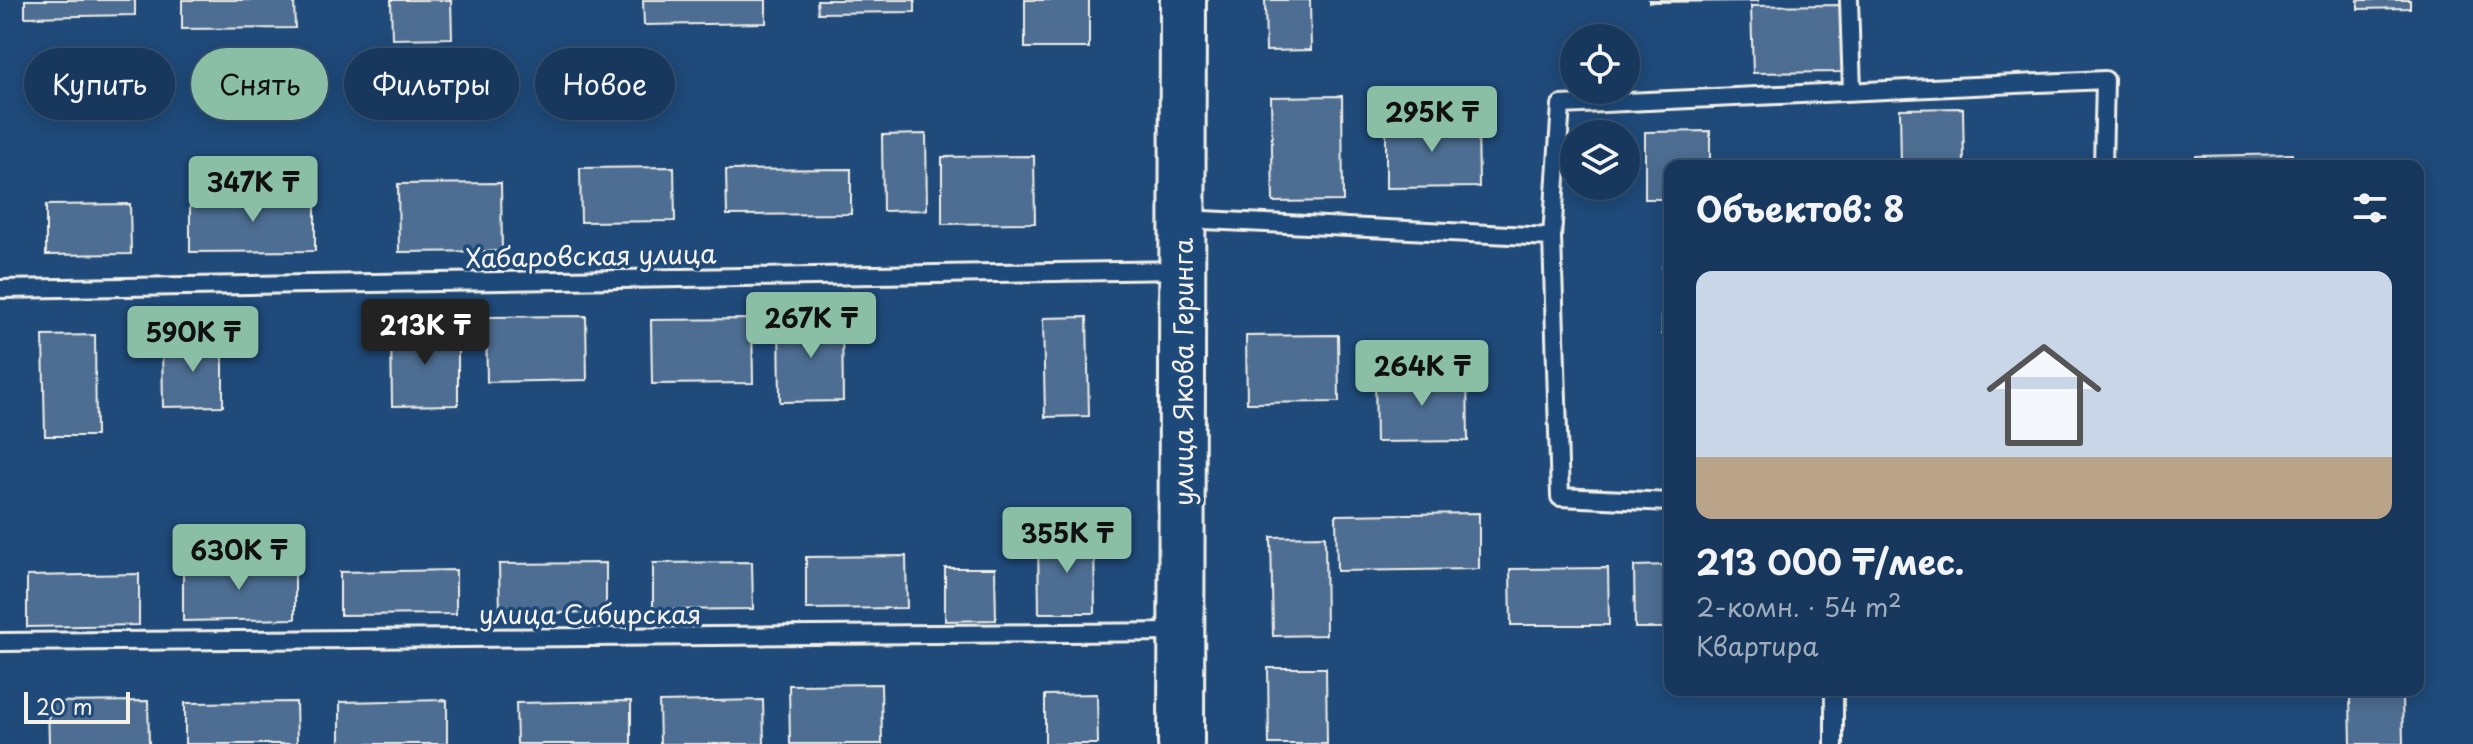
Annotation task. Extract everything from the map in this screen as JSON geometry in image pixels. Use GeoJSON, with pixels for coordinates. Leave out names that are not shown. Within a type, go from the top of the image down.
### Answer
{"type":"FeatureCollection","features":[{"type":"Feature","properties":{"kind":"street","name":"улица Якова Геринга"},"geometry":{"type":"LineString","coordinates":[[1181,744],[1183,0]]}},
{"type":"Feature","properties":{"kind":"lane"},"geometry":{"type":"LineString","coordinates":[[1849,0],[1852,91]]}},
{"type":"Feature","properties":{"kind":"lane"},"geometry":{"type":"LineString","coordinates":[[1664,502],[1560,497],[1552,237],[1561,105],[2105,80],[2103,160]]}},
{"type":"Feature","properties":{"kind":"lane"},"geometry":{"type":"LineString","coordinates":[[1183,219],[1552,237]]}},
{"type":"Feature","properties":{"kind":"lane","name":"Хабаровская улица"},"geometry":{"type":"LineString","coordinates":[[0,289],[1183,270]]}},
{"type":"Feature","properties":{"kind":"lane","name":"улица Сибирская"},"geometry":{"type":"LineString","coordinates":[[0,642],[1181,632]]}},
{"type":"Feature","properties":{"kind":"lane"},"geometry":{"type":"LineString","coordinates":[[1834,696],[1834,744]]}},
{"type":"Feature","properties":{"kind":"building"},"geometry":{"type":"Polygon","coordinates":[[[25,0],[135,0],[135,15],[25,17],[25,0]]]}},
{"type":"Feature","properties":{"kind":"building"},"geometry":{"type":"Polygon","coordinates":[[[182,0],[294,0],[295,28],[182,29],[182,0]]]}},
{"type":"Feature","properties":{"kind":"building"},"geometry":{"type":"Polygon","coordinates":[[[391,0],[451,0],[452,38],[392,39],[391,0]]]}},
{"type":"Feature","properties":{"kind":"building"},"geometry":{"type":"Polygon","coordinates":[[[643,0],[766,0],[766,23],[644,25],[643,0]]]}},
{"type":"Feature","properties":{"kind":"building"},"geometry":{"type":"Polygon","coordinates":[[[817,0],[915,0],[915,12],[818,13],[817,0]]]}},
{"type":"Feature","properties":{"kind":"building"},"geometry":{"type":"Polygon","coordinates":[[[1025,0],[1089,0],[1089,48],[1025,48],[1025,0]]]}},
{"type":"Feature","properties":{"kind":"building"},"geometry":{"type":"Polygon","coordinates":[[[1265,0],[1310,0],[1311,50],[1266,51],[1265,0]]]}},
{"type":"Feature","properties":{"kind":"building"},"geometry":{"type":"Polygon","coordinates":[[[1758,0],[1758,1],[1649,2],[1758,0]]]}},
{"type":"Feature","properties":{"kind":"building"},"geometry":{"type":"Polygon","coordinates":[[[2358,0],[2410,0],[2410,8],[2358,9],[2358,0]]]}},
{"type":"Feature","properties":{"kind":"building"},"geometry":{"type":"Polygon","coordinates":[[[1844,5],[1845,72],[1753,73],[1751,6],[1844,5]]]}},
{"type":"Feature","properties":{"kind":"building"},"geometry":{"type":"Polygon","coordinates":[[[1342,96],[1343,201],[1273,202],[1271,97],[1342,96]]]}},
{"type":"Feature","properties":{"kind":"building"},"geometry":{"type":"Polygon","coordinates":[[[1963,108],[1964,160],[1901,160],[1900,109],[1963,108]]]}},
{"type":"Feature","properties":{"kind":"building"},"geometry":{"type":"Polygon","coordinates":[[[1478,120],[1479,187],[1386,188],[1386,121],[1478,120]]]}},
{"type":"Feature","properties":{"kind":"building"},"geometry":{"type":"Polygon","coordinates":[[[1710,131],[1710,160],[1664,160],[1664,199],[1645,199],[1645,132],[1710,131]]]}},
{"type":"Feature","properties":{"kind":"building"},"geometry":{"type":"Polygon","coordinates":[[[926,134],[927,210],[883,211],[882,135],[926,134]]]}},
{"type":"Feature","properties":{"kind":"building"},"geometry":{"type":"Polygon","coordinates":[[[2292,154],[2292,160],[2196,160],[2196,156],[2292,154]]]}},
{"type":"Feature","properties":{"kind":"building"},"geometry":{"type":"Polygon","coordinates":[[[1034,156],[1035,223],[942,224],[942,157],[1034,156]]]}},
{"type":"Feature","properties":{"kind":"building"},"geometry":{"type":"Polygon","coordinates":[[[674,167],[675,221],[581,222],[580,168],[674,167]]]}},
{"type":"Feature","properties":{"kind":"building"},"geometry":{"type":"Polygon","coordinates":[[[851,169],[851,214],[727,215],[726,170],[851,169]]]}},
{"type":"Feature","properties":{"kind":"building"},"geometry":{"type":"Polygon","coordinates":[[[501,183],[502,251],[399,252],[398,184],[501,183]]]}},
{"type":"Feature","properties":{"kind":"building"},"geometry":{"type":"Polygon","coordinates":[[[315,196],[315,251],[190,252],[190,198],[315,196]]]}},
{"type":"Feature","properties":{"kind":"building"},"geometry":{"type":"Polygon","coordinates":[[[130,204],[131,254],[46,255],[46,205],[130,204]]]}},
{"type":"Feature","properties":{"kind":"building"},"geometry":{"type":"Polygon","coordinates":[[[1662,266],[1664,266],[1664,334],[1662,266]]]}},
{"type":"Feature","properties":{"kind":"building"},"geometry":{"type":"Polygon","coordinates":[[[586,316],[587,380],[487,382],[486,317],[586,316]]]}},
{"type":"Feature","properties":{"kind":"building"},"geometry":{"type":"Polygon","coordinates":[[[1087,317],[1089,416],[1045,417],[1043,318],[1087,317]]]}},
{"type":"Feature","properties":{"kind":"building"},"geometry":{"type":"Polygon","coordinates":[[[842,318],[843,401],[780,402],[779,319],[842,318]]]}},
{"type":"Feature","properties":{"kind":"building"},"geometry":{"type":"Polygon","coordinates":[[[752,319],[753,383],[652,384],[651,320],[752,319]]]}},
{"type":"Feature","properties":{"kind":"building"},"geometry":{"type":"Polygon","coordinates":[[[458,329],[458,405],[392,406],[391,330],[458,329]]]}},
{"type":"Feature","properties":{"kind":"building"},"geometry":{"type":"Polygon","coordinates":[[[95,335],[96,436],[45,436],[43,336],[95,335]]]}},
{"type":"Feature","properties":{"kind":"building"},"geometry":{"type":"Polygon","coordinates":[[[1338,335],[1339,402],[1247,403],[1246,336],[1338,335]]]}},
{"type":"Feature","properties":{"kind":"building"},"geometry":{"type":"Polygon","coordinates":[[[223,341],[223,406],[163,407],[162,342],[223,341]]]}},
{"type":"Feature","properties":{"kind":"building"},"geometry":{"type":"Polygon","coordinates":[[[1467,374],[1468,441],[1376,442],[1375,375],[1467,374]]]}},
{"type":"Feature","properties":{"kind":"building"},"geometry":{"type":"Polygon","coordinates":[[[1479,513],[1479,569],[1337,571],[1336,515],[1479,513]]]}},
{"type":"Feature","properties":{"kind":"building"},"geometry":{"type":"Polygon","coordinates":[[[1325,536],[1326,635],[1273,636],[1271,537],[1325,536]]]}},
{"type":"Feature","properties":{"kind":"building"},"geometry":{"type":"Polygon","coordinates":[[[1094,537],[1095,613],[1039,613],[1038,538],[1094,537]]]}},
{"type":"Feature","properties":{"kind":"building"},"geometry":{"type":"Polygon","coordinates":[[[906,556],[907,608],[806,609],[806,557],[906,556]]]}},
{"type":"Feature","properties":{"kind":"building"},"geometry":{"type":"Polygon","coordinates":[[[752,562],[753,609],[653,610],[653,563],[752,562]]]}},
{"type":"Feature","properties":{"kind":"building"},"geometry":{"type":"Polygon","coordinates":[[[295,563],[295,619],[183,621],[183,565],[295,563]]]}},
{"type":"Feature","properties":{"kind":"building"},"geometry":{"type":"Polygon","coordinates":[[[606,563],[606,612],[500,614],[499,564],[606,563]]]}},
{"type":"Feature","properties":{"kind":"building"},"geometry":{"type":"Polygon","coordinates":[[[1664,565],[1664,628],[1635,628],[1634,566],[1664,565]]]}},
{"type":"Feature","properties":{"kind":"building"},"geometry":{"type":"Polygon","coordinates":[[[945,568],[995,568],[996,620],[945,621],[945,568]]]}},
{"type":"Feature","properties":{"kind":"building"},"geometry":{"type":"Polygon","coordinates":[[[1608,568],[1609,625],[1511,625],[1510,569],[1608,568]]]}},
{"type":"Feature","properties":{"kind":"building"},"geometry":{"type":"Polygon","coordinates":[[[456,570],[456,614],[340,615],[340,572],[456,570]]]}},
{"type":"Feature","properties":{"kind":"building"},"geometry":{"type":"Polygon","coordinates":[[[139,574],[139,625],[27,627],[27,576],[139,574]]]}},
{"type":"Feature","properties":{"kind":"building"},"geometry":{"type":"Polygon","coordinates":[[[1268,668],[1326,668],[1327,744],[1269,744],[1268,668]]]}},
{"type":"Feature","properties":{"kind":"building"},"geometry":{"type":"Polygon","coordinates":[[[881,684],[882,744],[790,744],[789,685],[881,684]]]}},
{"type":"Feature","properties":{"kind":"building"},"geometry":{"type":"Polygon","coordinates":[[[1097,694],[1098,744],[1045,744],[1045,695],[1097,694]]]}},
{"type":"Feature","properties":{"kind":"building"},"geometry":{"type":"Polygon","coordinates":[[[2402,696],[2403,744],[2351,744],[2350,697],[2402,696]]]}},
{"type":"Feature","properties":{"kind":"building"},"geometry":{"type":"Polygon","coordinates":[[[447,700],[447,744],[340,744],[340,702],[447,700]]]}},
{"type":"Feature","properties":{"kind":"building"},"geometry":{"type":"Polygon","coordinates":[[[763,700],[764,744],[660,744],[659,702],[763,700]]]}},
{"type":"Feature","properties":{"kind":"building"},"geometry":{"type":"Polygon","coordinates":[[[148,701],[149,744],[49,744],[48,702],[148,701]]]}},
{"type":"Feature","properties":{"kind":"building"},"geometry":{"type":"Polygon","coordinates":[[[631,701],[631,744],[517,744],[516,703],[631,701]]]}},
{"type":"Feature","properties":{"kind":"building"},"geometry":{"type":"Polygon","coordinates":[[[296,702],[297,744],[185,744],[185,703],[296,702]]]}}]}
